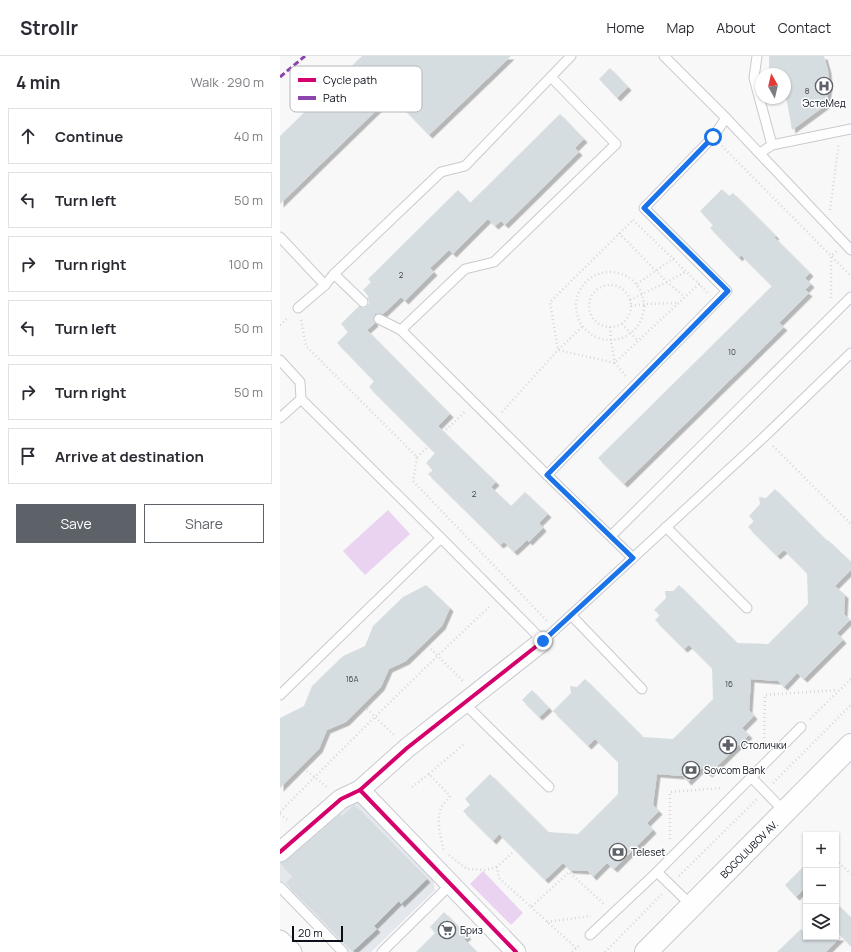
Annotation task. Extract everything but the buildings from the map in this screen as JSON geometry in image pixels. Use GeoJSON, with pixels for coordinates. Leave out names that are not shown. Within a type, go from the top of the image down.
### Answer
{"type":"FeatureCollection","features":[{"type":"Feature","properties":{"kind":"main road","name":"BOGOLIUBOV AV."},"geometry":{"type":"LineString","coordinates":[[646,952],[851,745]]}},
{"type":"Feature","properties":{"kind":"street"},"geometry":{"type":"LineString","coordinates":[[280,852],[341,799],[360,790],[407,748],[549,636]]}},
{"type":"Feature","properties":{"kind":"street"},"geometry":{"type":"LineString","coordinates":[[360,790],[516,952]]}},
{"type":"Feature","properties":{"kind":"street"},"geometry":{"type":"LineString","coordinates":[[280,940],[292,952]]}},
{"type":"Feature","properties":{"kind":"lane"},"geometry":{"type":"LineString","coordinates":[[298,308],[325,285],[334,274],[441,172],[465,166],[571,56]]}},
{"type":"Feature","properties":{"kind":"lane"},"geometry":{"type":"LineString","coordinates":[[664,56],[760,153],[848,246]]}},
{"type":"Feature","properties":{"kind":"lane"},"geometry":{"type":"LineString","coordinates":[[757,56],[754,78],[772,145]]}},
{"type":"Feature","properties":{"kind":"lane"},"geometry":{"type":"LineString","coordinates":[[401,330],[465,269],[494,262],[616,144],[551,77]]}},
{"type":"Feature","properties":{"kind":"lane"},"geometry":{"type":"LineString","coordinates":[[547,475],[728,291],[644,208],[713,137],[726,118]]}},
{"type":"Feature","properties":{"kind":"lane"},"geometry":{"type":"LineString","coordinates":[[760,153],[772,145],[851,129]]}},
{"type":"Feature","properties":{"kind":"lane"},"geometry":{"type":"LineString","coordinates":[[280,237],[325,285]]}},
{"type":"Feature","properties":{"kind":"lane"},"geometry":{"type":"LineString","coordinates":[[334,274],[363,302]]}},
{"type":"Feature","properties":{"kind":"lane"},"geometry":{"type":"LineString","coordinates":[[611,536],[851,297]]}},
{"type":"Feature","properties":{"kind":"lane"},"geometry":{"type":"LineString","coordinates":[[379,319],[401,330],[633,558]]}},
{"type":"Feature","properties":{"kind":"lane"},"geometry":{"type":"LineString","coordinates":[[280,360],[300,382],[301,399],[441,538],[549,636],[764,437],[851,354]]}},
{"type":"Feature","properties":{"kind":"lane"},"geometry":{"type":"LineString","coordinates":[[280,418],[301,399]]}},
{"type":"Feature","properties":{"kind":"lane"},"geometry":{"type":"LineString","coordinates":[[666,527],[747,608]]}},
{"type":"Feature","properties":{"kind":"lane"},"geometry":{"type":"LineString","coordinates":[[280,695],[441,538]]}},
{"type":"Feature","properties":{"kind":"lane"},"geometry":{"type":"LineString","coordinates":[[571,615],[642,689]]}},
{"type":"Feature","properties":{"kind":"lane"},"geometry":{"type":"LineString","coordinates":[[470,698],[548,787]]}},
{"type":"Feature","properties":{"kind":"lane"},"geometry":{"type":"LineString","coordinates":[[590,935],[657,872],[801,727]]}},
{"type":"Feature","properties":{"kind":"lane"},"geometry":{"type":"LineString","coordinates":[[751,777],[785,812]]}},
{"type":"Feature","properties":{"kind":"lane"},"geometry":{"type":"LineString","coordinates":[[657,872],[692,906]]}},
{"type":"Feature","properties":{"kind":"lane"},"geometry":{"type":"LineString","coordinates":[[382,952],[451,884]]}},
{"type":"Feature","properties":{"kind":"lane"},"geometry":{"type":"LineString","coordinates":[[280,887],[343,952]]}},
{"type":"Feature","properties":{"kind":"path"},"geometry":{"type":"LineString","coordinates":[[828,226],[840,131]]}},
{"type":"Feature","properties":{"kind":"path"},"geometry":{"type":"LineString","coordinates":[[713,137],[851,276]]}},
{"type":"Feature","properties":{"kind":"path"},"geometry":{"type":"LineString","coordinates":[[558,350],[550,302],[633,220],[699,284],[615,363]]}},
{"type":"Feature","properties":{"kind":"path"},"geometry":{"type":"LineString","coordinates":[[619,233],[667,282],[685,297]]}},
{"type":"Feature","properties":{"kind":"path"},"geometry":{"type":"LineString","coordinates":[[831,256],[848,246]]}},
{"type":"Feature","properties":{"kind":"path"},"geometry":{"type":"LineString","coordinates":[[637,284],[657,271],[685,249]]}},
{"type":"Feature","properties":{"kind":"path"},"geometry":{"type":"LineString","coordinates":[[831,256],[832,317]]}},
{"type":"Feature","properties":{"kind":"path"},"geometry":{"type":"LineString","coordinates":[[630,300],[686,272],[700,263]]}},
{"type":"Feature","properties":{"kind":"path"},"geometry":{"type":"LineString","coordinates":[[605,273],[617,273],[628,277],[637,284],[645,304],[644,316],[639,326],[631,334],[622,339],[611,341],[600,339],[590,334],[582,326],[577,316],[576,304],[578,293],[585,283],[594,276],[605,273]]}},
{"type":"Feature","properties":{"kind":"path"},"geometry":{"type":"LineString","coordinates":[[615,285],[622,288],[630,300],[630,313],[622,324],[610,327],[603,326],[592,318],[589,305],[591,298],[601,287],[615,285]]}},
{"type":"Feature","properties":{"kind":"path"},"geometry":{"type":"LineString","coordinates":[[631,306],[679,303]]}},
{"type":"Feature","properties":{"kind":"path"},"geometry":{"type":"LineString","coordinates":[[298,308],[306,346],[417,457]]}},
{"type":"Feature","properties":{"kind":"path"},"geometry":{"type":"LineString","coordinates":[[622,324],[638,341]]}},
{"type":"Feature","properties":{"kind":"path"},"geometry":{"type":"LineString","coordinates":[[493,422],[558,350],[582,326]]}},
{"type":"Feature","properties":{"kind":"path"},"geometry":{"type":"LineString","coordinates":[[610,327],[615,363]]}},
{"type":"Feature","properties":{"kind":"path"},"geometry":{"type":"LineString","coordinates":[[558,350],[615,363]]}},
{"type":"Feature","properties":{"kind":"path"},"geometry":{"type":"LineString","coordinates":[[474,403],[417,457],[413,481],[549,636]]}},
{"type":"Feature","properties":{"kind":"path"},"geometry":{"type":"LineString","coordinates":[[764,437],[851,524]]}},
{"type":"Feature","properties":{"kind":"path"},"geometry":{"type":"LineString","coordinates":[[294,825],[280,813],[375,716],[492,604]]}},
{"type":"Feature","properties":{"kind":"path"},"geometry":{"type":"LineString","coordinates":[[428,646],[437,655],[470,698]]}},
{"type":"Feature","properties":{"kind":"path"},"geometry":{"type":"LineString","coordinates":[[801,727],[851,679]]}},
{"type":"Feature","properties":{"kind":"path"},"geometry":{"type":"LineString","coordinates":[[764,764],[765,695],[838,690]]}},
{"type":"Feature","properties":{"kind":"path"},"geometry":{"type":"LineString","coordinates":[[605,952],[851,705]]}},
{"type":"Feature","properties":{"kind":"path"},"geometry":{"type":"LineString","coordinates":[[367,709],[407,748]]}},
{"type":"Feature","properties":{"kind":"path"},"geometry":{"type":"LineString","coordinates":[[412,787],[465,743]]}},
{"type":"Feature","properties":{"kind":"path"},"geometry":{"type":"LineString","coordinates":[[308,771],[329,789]]}},
{"type":"Feature","properties":{"kind":"path"},"geometry":{"type":"LineString","coordinates":[[428,774],[450,796],[442,806],[439,815],[439,830],[444,851],[467,869],[485,870],[497,867],[512,853]]}},
{"type":"Feature","properties":{"kind":"path"},"geometry":{"type":"LineString","coordinates":[[670,858],[670,792],[741,786]]}},
{"type":"Feature","properties":{"kind":"path"},"geometry":{"type":"LineString","coordinates":[[839,863],[851,874]]}},
{"type":"Feature","properties":{"kind":"path"},"geometry":{"type":"LineString","coordinates":[[497,867],[499,878],[576,948]]}},
{"type":"Feature","properties":{"kind":"path"},"geometry":{"type":"LineString","coordinates":[[531,907],[569,872],[613,913]]}},
{"type":"Feature","properties":{"kind":"path"},"geometry":{"type":"LineString","coordinates":[[547,922],[613,913]]}},
{"type":"Feature","properties":{"kind":"shaded area"},"geometry":{"type":"Polygon","coordinates":[[[388,510],[410,534],[365,575],[343,551],[388,510]]]}},
{"type":"Feature","properties":{"kind":"shaded area"},"geometry":{"type":"Polygon","coordinates":[[[360,802],[432,874],[435,890],[371,952],[349,952],[280,882],[280,862],[342,803],[360,802]]]}},
{"type":"Feature","properties":{"kind":"shaded area"},"geometry":{"type":"Polygon","coordinates":[[[483,871],[523,913],[511,925],[470,884],[483,871]]]}},
{"type":"Feature","properties":{"kind":"marked path"},"geometry":{"type":"LineString","coordinates":[[293,66],[305,56]]}},
{"type":"Feature","properties":{"kind":"marked path"},"geometry":{"type":"LineString","coordinates":[[280,77],[290,69]]}},
{"type":"Feature","properties":{"kind":"cycle path"},"geometry":{"type":"LineString","coordinates":[[280,852],[341,799],[360,790],[407,748],[543,641]]}},
{"type":"Feature","properties":{"kind":"cycle path"},"geometry":{"type":"LineString","coordinates":[[360,790],[516,952]]}},
{"type":"Feature","properties":{"kind":"place","name":"ЭстеМед"},"geometry":{"type":"Point","coordinates":[824,86]}},
{"type":"Feature","properties":{"kind":"place","name":"Столички"},"geometry":{"type":"Point","coordinates":[728,745]}},
{"type":"Feature","properties":{"kind":"place","name":"Sovcom Bank"},"geometry":{"type":"Point","coordinates":[691,770]}},
{"type":"Feature","properties":{"kind":"place","name":"Teleset"},"geometry":{"type":"Point","coordinates":[618,852]}},
{"type":"Feature","properties":{"kind":"place","name":"Бриз"},"geometry":{"type":"Point","coordinates":[447,930]}},
{"type":"Feature","properties":{"kind":"route"},"geometry":{"type":"LineString","coordinates":[[543,641],[633,558],[547,475],[728,291],[644,208],[713,137]]}}]}
